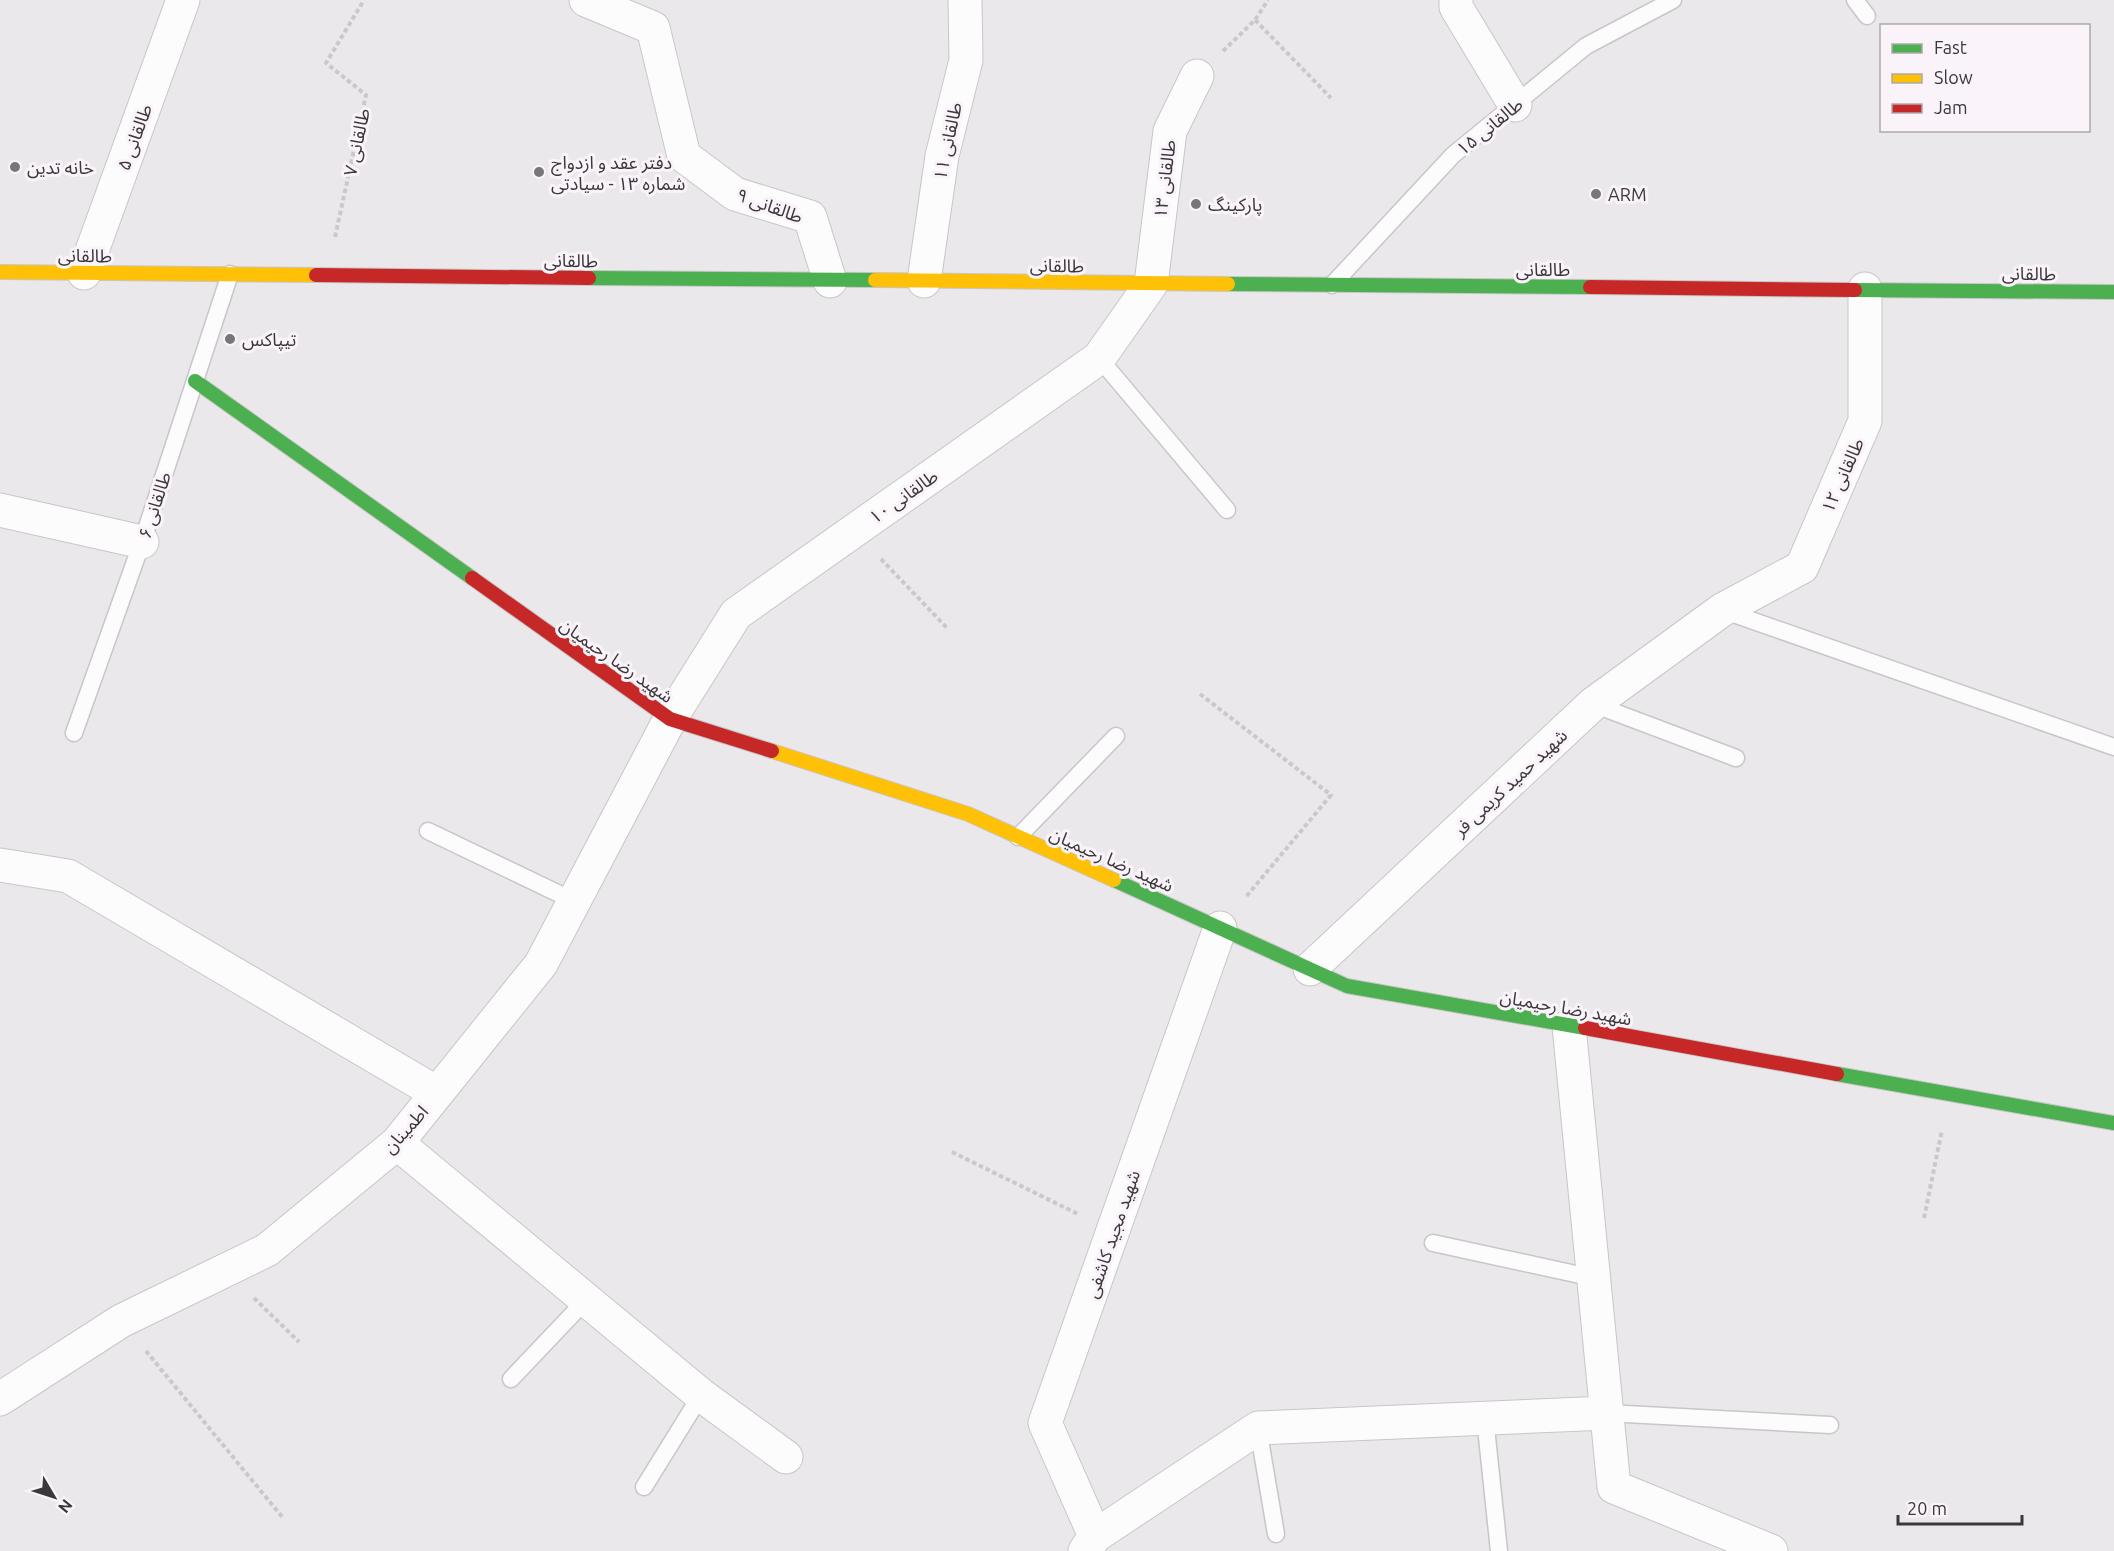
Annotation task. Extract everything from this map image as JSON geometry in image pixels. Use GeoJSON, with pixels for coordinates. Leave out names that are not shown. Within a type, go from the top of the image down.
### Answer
{"type":"FeatureCollection","features":[{"type":"Feature","properties":{"kind":"main road","name":"طالقانی"},"geometry":{"type":"LineString","coordinates":[[0,272],[2114,292]]}},
{"type":"Feature","properties":{"kind":"main road","name":"شهید رضا رحیمیان"},"geometry":{"type":"LineString","coordinates":[[195,381],[670,719],[968,814],[1347,986],[2114,1123]]}},
{"type":"Feature","properties":{"kind":"street","name":"طالقانی ۵"},"geometry":{"type":"LineString","coordinates":[[84,273],[183,0]]}},
{"type":"Feature","properties":{"kind":"street","name":"طالقانی ۹"},"geometry":{"type":"LineString","coordinates":[[586,0],[653,28],[684,156],[735,194],[810,217],[830,281]]}},
{"type":"Feature","properties":{"kind":"street","name":"طالقانی ۱۱"},"geometry":{"type":"LineString","coordinates":[[924,281],[942,156],[966,60],[965,0]]}},
{"type":"Feature","properties":{"kind":"street"},"geometry":{"type":"LineString","coordinates":[[1456,0],[1456,6],[1515,105]]}},
{"type":"Feature","properties":{"kind":"street","name":"طالقانی ۱۳"},"geometry":{"type":"LineString","coordinates":[[1151,284],[1170,131],[1197,76]]}},
{"type":"Feature","properties":{"kind":"street","name":"طالقانی ۱۰"},"geometry":{"type":"LineString","coordinates":[[670,719],[735,614],[1099,358],[1151,284]]}},
{"type":"Feature","properties":{"kind":"street","name":"طالقانی ۱۲"},"geometry":{"type":"LineString","coordinates":[[1722,610],[1802,567],[1865,421],[1865,289]]}},
{"type":"Feature","properties":{"kind":"street"},"geometry":{"type":"LineString","coordinates":[[0,510],[142,542]]}},
{"type":"Feature","properties":{"kind":"street","name":"شهید حمید کریمی فر"},"geometry":{"type":"LineString","coordinates":[[1310,969],[1593,704],[1722,610]]}},
{"type":"Feature","properties":{"kind":"street","name":"اطمینان"},"geometry":{"type":"LineString","coordinates":[[0,1400],[121,1321],[267,1250],[397,1143],[541,964],[670,719]]}},
{"type":"Feature","properties":{"kind":"street"},"geometry":{"type":"LineString","coordinates":[[0,865],[68,876],[436,1093]]}},
{"type":"Feature","properties":{"kind":"street","name":"شهید مجید کاشفی"},"geometry":{"type":"LineString","coordinates":[[1090,1543],[1045,1423],[1220,928]]}},
{"type":"Feature","properties":{"kind":"street"},"geometry":{"type":"LineString","coordinates":[[1569,1026],[1614,1487],[1762,1549]]}},
{"type":"Feature","properties":{"kind":"street"},"geometry":{"type":"LineString","coordinates":[[397,1143],[701,1395],[786,1457]]}},
{"type":"Feature","properties":{"kind":"street"},"geometry":{"type":"LineString","coordinates":[[1090,1543],[1258,1428],[1607,1413]]}},
{"type":"Feature","properties":{"kind":"lane"},"geometry":{"type":"LineString","coordinates":[[1855,0],[1867,16]]}},
{"type":"Feature","properties":{"kind":"lane","name":"طالقانی ۱۵"},"geometry":{"type":"LineString","coordinates":[[1331,285],[1453,155],[1586,46],[1663,2]]}},
{"type":"Feature","properties":{"kind":"lane","name":"طالقانی ۶"},"geometry":{"type":"LineString","coordinates":[[74,733],[142,542],[230,274]]}},
{"type":"Feature","properties":{"kind":"lane"},"geometry":{"type":"LineString","coordinates":[[1099,358],[1227,510]]}},
{"type":"Feature","properties":{"kind":"lane"},"geometry":{"type":"LineString","coordinates":[[1722,610],[2114,747]]}},
{"type":"Feature","properties":{"kind":"lane"},"geometry":{"type":"LineString","coordinates":[[1593,704],[1736,758]]}},
{"type":"Feature","properties":{"kind":"lane"},"geometry":{"type":"LineString","coordinates":[[1018,837],[1116,736]]}},
{"type":"Feature","properties":{"kind":"lane"},"geometry":{"type":"LineString","coordinates":[[428,831],[574,901]]}},
{"type":"Feature","properties":{"kind":"lane"},"geometry":{"type":"LineString","coordinates":[[1433,1243],[1594,1278]]}},
{"type":"Feature","properties":{"kind":"lane"},"geometry":{"type":"LineString","coordinates":[[511,1379],[586,1300]]}},
{"type":"Feature","properties":{"kind":"lane"},"geometry":{"type":"LineString","coordinates":[[644,1486],[701,1395]]}},
{"type":"Feature","properties":{"kind":"lane"},"geometry":{"type":"LineString","coordinates":[[1607,1413],[1830,1425]]}},
{"type":"Feature","properties":{"kind":"lane"},"geometry":{"type":"LineString","coordinates":[[1485,1418],[1499,1551]]}},
{"type":"Feature","properties":{"kind":"lane"},"geometry":{"type":"LineString","coordinates":[[1258,1428],[1275,1534]]}},
{"type":"Feature","properties":{"kind":"path","name":"طالقانی ۷"},"geometry":{"type":"LineString","coordinates":[[327,276],[366,95],[326,63],[363,0]]}},
{"type":"Feature","properties":{"kind":"path"},"geometry":{"type":"LineString","coordinates":[[1197,76],[1255,20],[1268,0]]}},
{"type":"Feature","properties":{"kind":"path"},"geometry":{"type":"LineString","coordinates":[[1255,20],[1331,98]]}},
{"type":"Feature","properties":{"kind":"path"},"geometry":{"type":"LineString","coordinates":[[853,531],[947,628]]}},
{"type":"Feature","properties":{"kind":"path"},"geometry":{"type":"LineString","coordinates":[[1200,694],[1331,795],[1220,928]]}},
{"type":"Feature","properties":{"kind":"path"},"geometry":{"type":"LineString","coordinates":[[1924,1218],[1949,1094]]}},
{"type":"Feature","properties":{"kind":"path"},"geometry":{"type":"LineString","coordinates":[[951,1152],[1113,1231]]}},
{"type":"Feature","properties":{"kind":"path"},"geometry":{"type":"LineString","coordinates":[[226,1271],[299,1342]]}},
{"type":"Feature","properties":{"kind":"path"},"geometry":{"type":"LineString","coordinates":[[121,1321],[283,1518]]}},
{"type":"Feature","properties":{"kind":"traffic: fast"},"geometry":{"type":"LineString","coordinates":[[589,278],[875,280]]}},
{"type":"Feature","properties":{"kind":"traffic: fast"},"geometry":{"type":"LineString","coordinates":[[1228,284],[1590,287]]}},
{"type":"Feature","properties":{"kind":"traffic: fast"},"geometry":{"type":"LineString","coordinates":[[1855,290],[2114,292]]}},
{"type":"Feature","properties":{"kind":"traffic: fast"},"geometry":{"type":"LineString","coordinates":[[195,381],[472,578]]}},
{"type":"Feature","properties":{"kind":"traffic: fast"},"geometry":{"type":"LineString","coordinates":[[1114,880],[1347,986],[1585,1028]]}},
{"type":"Feature","properties":{"kind":"traffic: fast"},"geometry":{"type":"LineString","coordinates":[[1837,1074],[2114,1123]]}},
{"type":"Feature","properties":{"kind":"traffic: slow"},"geometry":{"type":"LineString","coordinates":[[0,272],[316,275]]}},
{"type":"Feature","properties":{"kind":"traffic: slow"},"geometry":{"type":"LineString","coordinates":[[875,280],[1228,284]]}},
{"type":"Feature","properties":{"kind":"traffic: slow"},"geometry":{"type":"LineString","coordinates":[[772,751],[968,814],[1114,880]]}},
{"type":"Feature","properties":{"kind":"traffic: jam"},"geometry":{"type":"LineString","coordinates":[[316,275],[589,278]]}},
{"type":"Feature","properties":{"kind":"traffic: jam"},"geometry":{"type":"LineString","coordinates":[[1590,287],[1855,290]]}},
{"type":"Feature","properties":{"kind":"traffic: jam"},"geometry":{"type":"LineString","coordinates":[[472,578],[670,719],[772,751]]}},
{"type":"Feature","properties":{"kind":"traffic: jam"},"geometry":{"type":"LineString","coordinates":[[1585,1028],[1837,1074]]}},
{"type":"Feature","properties":{"kind":"place","name":"خانه تدین"},"geometry":{"type":"Point","coordinates":[15,167]}},
{"type":"Feature","properties":{"kind":"place","name":"دفتر عقد و ازدواج شماره ۱۳ - سیادتی"},"geometry":{"type":"Point","coordinates":[539,172]}},
{"type":"Feature","properties":{"kind":"place","name":"ARM"},"geometry":{"type":"Point","coordinates":[1596,194]}},
{"type":"Feature","properties":{"kind":"place","name":"پارکینگ"},"geometry":{"type":"Point","coordinates":[1196,204]}},
{"type":"Feature","properties":{"kind":"place","name":"تیپاکس"},"geometry":{"type":"Point","coordinates":[230,339]}}]}
